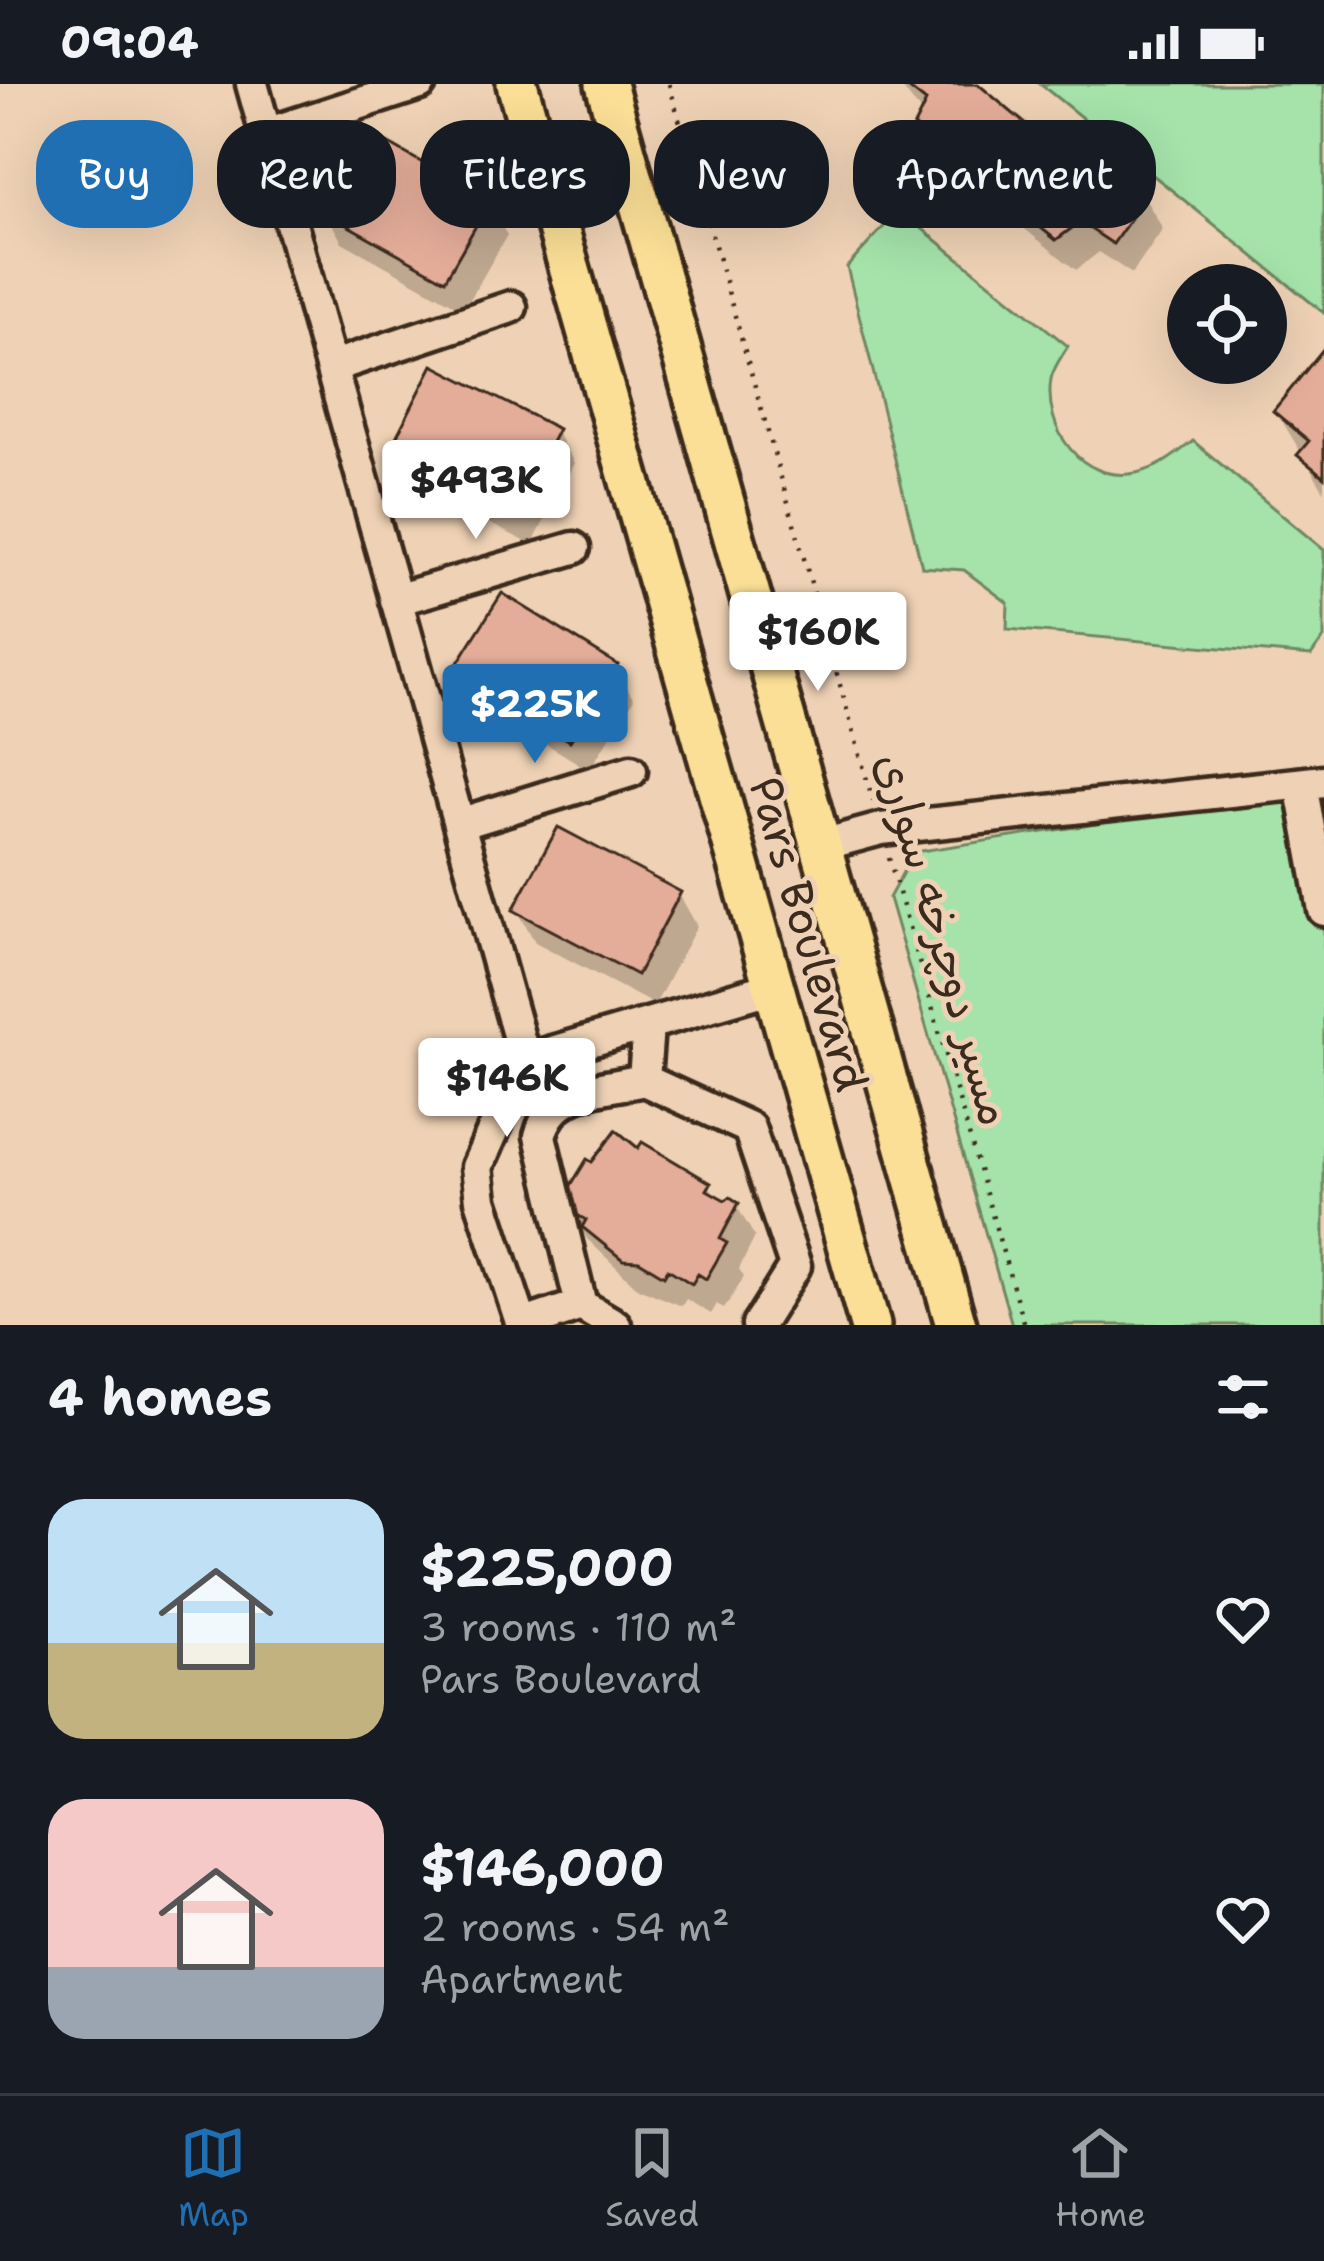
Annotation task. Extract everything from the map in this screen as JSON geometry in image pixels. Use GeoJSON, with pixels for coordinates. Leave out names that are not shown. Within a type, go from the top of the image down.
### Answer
{"type":"FeatureCollection","features":[{"type":"Feature","properties":{"kind":"main road","name":"Pars Boulevard"},"geometry":{"type":"LineString","coordinates":[[518,84],[870,1325]]}},
{"type":"Feature","properties":{"kind":"main road","name":"Pars Boulevard"},"geometry":{"type":"LineString","coordinates":[[606,84],[956,1325]]}},
{"type":"Feature","properties":{"kind":"street"},"geometry":{"type":"LineString","coordinates":[[252,84],[262,120]]}},
{"type":"Feature","properties":{"kind":"street"},"geometry":{"type":"LineString","coordinates":[[309,120],[420,84]]}},
{"type":"Feature","properties":{"kind":"street"},"geometry":{"type":"LineString","coordinates":[[292,228],[524,1060],[476,1167],[481,1200],[521,1325],[581,1305]]}},
{"type":"Feature","properties":{"kind":"street"},"geometry":{"type":"LineString","coordinates":[[331,367],[511,307]]}},
{"type":"Feature","properties":{"kind":"street"},"geometry":{"type":"LineString","coordinates":[[396,600],[574,548]]}},
{"type":"Feature","properties":{"kind":"street"},"geometry":{"type":"LineString","coordinates":[[459,824],[631,771]]}},
{"type":"Feature","properties":{"kind":"street"},"geometry":{"type":"LineString","coordinates":[[822,845],[881,829],[1312,783],[1324,910]]}},
{"type":"Feature","properties":{"kind":"street"},"geometry":{"type":"LineString","coordinates":[[524,1060],[774,987]]}},
{"type":"Feature","properties":{"kind":"street"},"geometry":{"type":"LineString","coordinates":[[644,1080],[648,1026]]}},
{"type":"Feature","properties":{"kind":"street"},"geometry":{"type":"LineString","coordinates":[[615,1325],[581,1305],[540,1136],[547,1111],[561,1100],[644,1080],[749,1128],[794,1266],[758,1325]]}},
{"type":"Feature","properties":{"kind":"path","name":"مسیر دوچرخه سواری"},"geometry":{"type":"LineString","coordinates":[[669,84],[1024,1325]]}},
{"type":"Feature","properties":{"kind":"green space"},"geometry":{"type":"Polygon","coordinates":[[[1040,84],[1324,84],[1324,313],[1287,283],[1287,264],[1263,264],[1156,178],[1156,120],[1085,120],[1040,84]]]}},
{"type":"Feature","properties":{"kind":"green space"},"geometry":{"type":"Polygon","coordinates":[[[883,228],[921,228],[1068,346],[1052,375],[1050,398],[1060,434],[1083,461],[1099,470],[1136,473],[1160,465],[1193,441],[1324,550],[1324,638],[1311,656],[1007,629],[1008,603],[964,570],[922,567],[847,267],[883,228]]]}},
{"type":"Feature","properties":{"kind":"green space"},"geometry":{"type":"Polygon","coordinates":[[[1324,789],[1324,1325],[1012,1325],[889,898],[914,852],[1324,789]]]}},
{"type":"Feature","properties":{"kind":"building"},"geometry":{"type":"Polygon","coordinates":[[[903,84],[978,84],[1021,120],[917,120],[926,102],[903,84]]]}},
{"type":"Feature","properties":{"kind":"building"},"geometry":{"type":"Polygon","coordinates":[[[903,84],[978,84],[1021,120],[917,120],[926,102],[903,84]]]}},
{"type":"Feature","properties":{"kind":"building"},"geometry":{"type":"Polygon","coordinates":[[[396,148],[420,161],[420,228],[475,228],[445,280],[352,228],[396,228],[396,148]]]}},
{"type":"Feature","properties":{"kind":"building"},"geometry":{"type":"Polygon","coordinates":[[[1041,228],[1072,228],[1056,240],[1041,228]]]}},
{"type":"Feature","properties":{"kind":"building"},"geometry":{"type":"Polygon","coordinates":[[[1041,228],[1072,228],[1056,240],[1041,228]]]}},
{"type":"Feature","properties":{"kind":"building"},"geometry":{"type":"Polygon","coordinates":[[[1089,228],[1124,228],[1113,244],[1089,228]]]}},
{"type":"Feature","properties":{"kind":"building"},"geometry":{"type":"Polygon","coordinates":[[[1089,228],[1124,228],[1113,244],[1089,228]]]}},
{"type":"Feature","properties":{"kind":"building"},"geometry":{"type":"Polygon","coordinates":[[[1324,348],[1324,477],[1297,455],[1309,441],[1273,411],[1324,348]]]}},
{"type":"Feature","properties":{"kind":"building"},"geometry":{"type":"Polygon","coordinates":[[[1324,348],[1324,477],[1297,455],[1309,441],[1273,411],[1324,348]]]}},
{"type":"Feature","properties":{"kind":"building"},"geometry":{"type":"Polygon","coordinates":[[[433,365],[558,429],[513,515],[389,451],[433,365]]]}},
{"type":"Feature","properties":{"kind":"building"},"geometry":{"type":"Polygon","coordinates":[[[502,593],[618,665],[570,741],[454,669],[502,593]]]}},
{"type":"Feature","properties":{"kind":"building"},"geometry":{"type":"Polygon","coordinates":[[[558,827],[681,892],[637,975],[513,910],[558,827]]]}},
{"type":"Feature","properties":{"kind":"building"},"geometry":{"type":"Polygon","coordinates":[[[616,1130],[638,1148],[642,1142],[711,1183],[707,1190],[739,1203],[720,1239],[727,1243],[706,1279],[698,1274],[692,1284],[668,1269],[664,1276],[639,1261],[623,1260],[582,1227],[586,1220],[565,1208],[571,1198],[565,1195],[587,1159],[592,1162],[616,1130]]]}}]}
